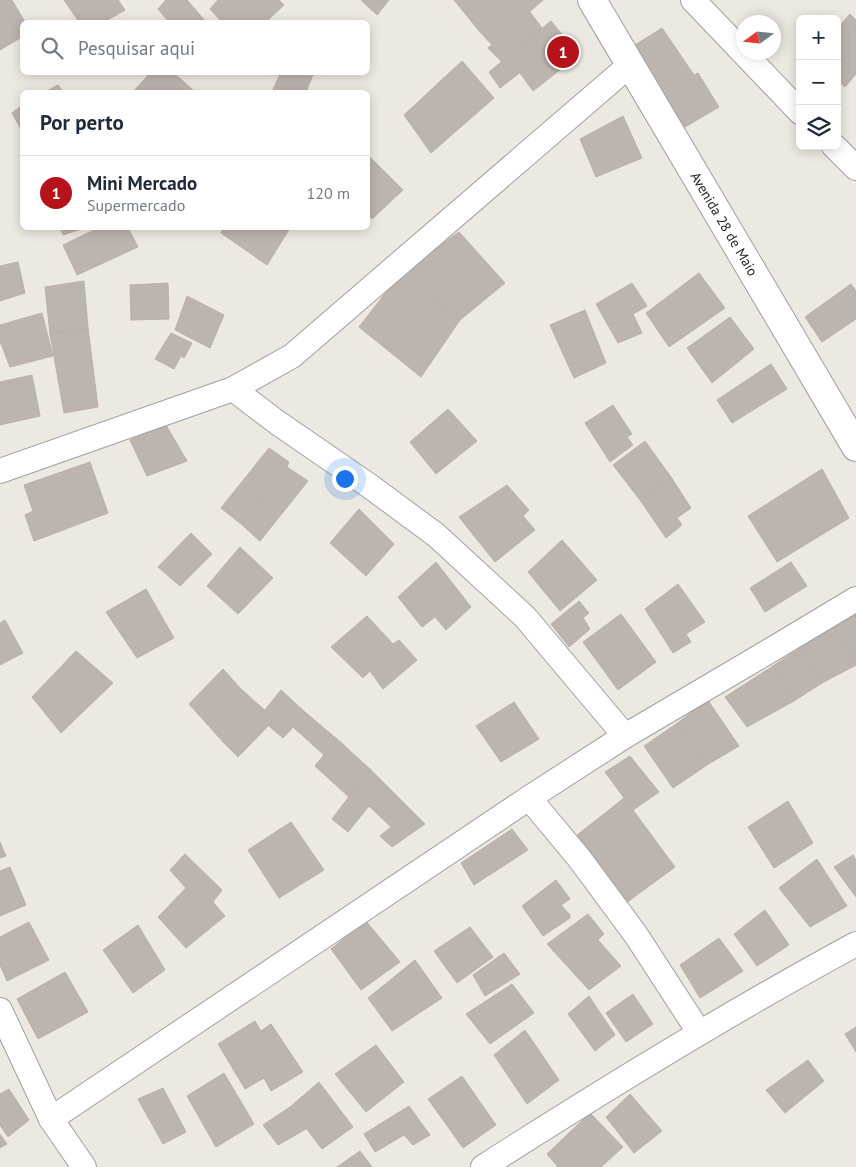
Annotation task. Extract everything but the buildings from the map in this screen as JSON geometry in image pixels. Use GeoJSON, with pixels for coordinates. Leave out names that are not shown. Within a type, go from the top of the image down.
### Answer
{"type":"FeatureCollection","features":[{"type":"Feature","properties":{"kind":"street"},"geometry":{"type":"LineString","coordinates":[[693,0],[796,108]]}},
{"type":"Feature","properties":{"kind":"street","name":"Avenida 28 de Maio"},"geometry":{"type":"LineString","coordinates":[[595,2],[856,446]]}},
{"type":"Feature","properties":{"kind":"street"},"geometry":{"type":"LineString","coordinates":[[0,470],[233,389],[292,356],[630,64]]}},
{"type":"Feature","properties":{"kind":"street"},"geometry":{"type":"LineString","coordinates":[[838,150],[856,168]]}},
{"type":"Feature","properties":{"kind":"street"},"geometry":{"type":"LineString","coordinates":[[233,389],[436,535],[525,617],[625,736]]}},
{"type":"Feature","properties":{"kind":"street"},"geometry":{"type":"LineString","coordinates":[[51,1119],[529,798],[625,736],[856,599]]}},
{"type":"Feature","properties":{"kind":"street"},"geometry":{"type":"LineString","coordinates":[[529,798],[579,858],[636,935],[699,1032]]}},
{"type":"Feature","properties":{"kind":"street"},"geometry":{"type":"LineString","coordinates":[[483,1167],[699,1032],[856,944]]}},
{"type":"Feature","properties":{"kind":"street"},"geometry":{"type":"LineString","coordinates":[[0,1010],[51,1119],[84,1167]]}},
{"type":"Feature","properties":{"kind":"place","name":"Mini Mercado"},"geometry":{"type":"Point","coordinates":[563,52]}}]}
